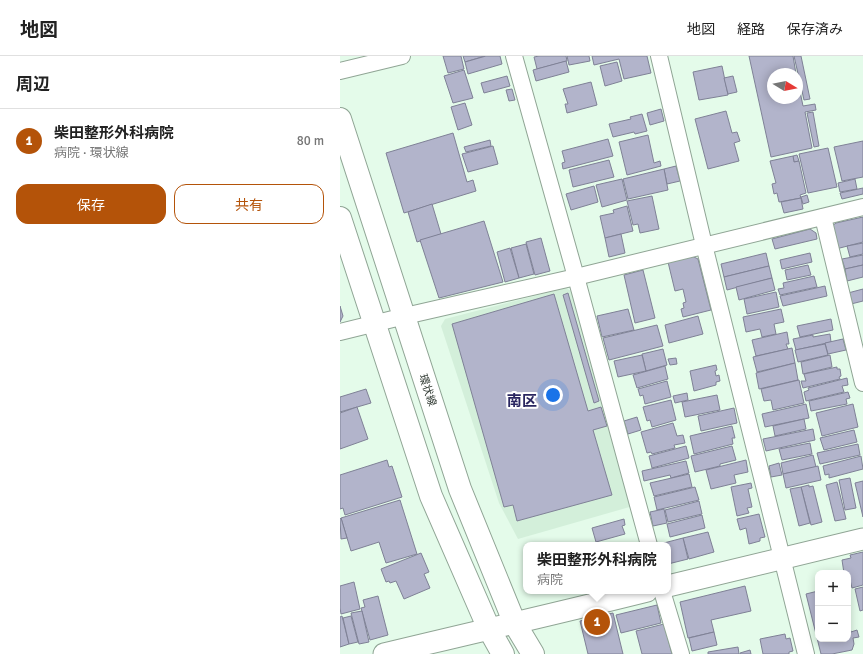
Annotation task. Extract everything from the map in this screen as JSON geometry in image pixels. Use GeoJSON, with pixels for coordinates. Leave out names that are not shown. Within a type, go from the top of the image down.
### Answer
{"type":"FeatureCollection","features":[{"type":"Feature","properties":{"kind":"main road","name":"環状線"},"geometry":{"type":"LineString","coordinates":[[340,119],[460,489],[514,624],[533,654]]}},
{"type":"Feature","properties":{"kind":"main road"},"geometry":{"type":"LineString","coordinates":[[340,218],[431,496],[489,629],[503,654]]}},
{"type":"Feature","properties":{"kind":"street"},"geometry":{"type":"LineString","coordinates":[[340,71],[402,56]]}},
{"type":"Feature","properties":{"kind":"street"},"geometry":{"type":"LineString","coordinates":[[514,56],[648,542]]}},
{"type":"Feature","properties":{"kind":"street"},"geometry":{"type":"LineString","coordinates":[[659,56],[704,245],[806,654]]}},
{"type":"Feature","properties":{"kind":"street"},"geometry":{"type":"LineString","coordinates":[[340,332],[576,277],[863,207]]}},
{"type":"Feature","properties":{"kind":"street"},"geometry":{"type":"LineString","coordinates":[[823,217],[863,383]]}},
{"type":"Feature","properties":{"kind":"street"},"geometry":{"type":"LineString","coordinates":[[671,585],[782,557],[863,539]]}},
{"type":"Feature","properties":{"kind":"street"},"geometry":{"type":"LineString","coordinates":[[384,654],[635,594]]}},
{"type":"Feature","properties":{"kind":"street"},"geometry":{"type":"LineString","coordinates":[[663,594],[681,654]]}},
{"type":"Feature","properties":{"kind":"shaded area"},"geometry":{"type":"Polygon","coordinates":[[[566,288],[573,292],[633,506],[518,539],[499,503],[441,326],[445,319],[566,288]]]}},
{"type":"Feature","properties":{"kind":"building"},"geometry":{"type":"Polygon","coordinates":[[[443,56],[461,56],[464,69],[448,73],[443,56]]]}},
{"type":"Feature","properties":{"kind":"building"},"geometry":{"type":"Polygon","coordinates":[[[463,56],[485,56],[465,62],[463,56]]]}},
{"type":"Feature","properties":{"kind":"building"},"geometry":{"type":"Polygon","coordinates":[[[486,56],[500,56],[502,64],[468,74],[465,62],[486,56]]]}},
{"type":"Feature","properties":{"kind":"building"},"geometry":{"type":"Polygon","coordinates":[[[566,56],[567,61],[537,69],[534,57],[566,56]]]}},
{"type":"Feature","properties":{"kind":"building"},"geometry":{"type":"Polygon","coordinates":[[[567,56],[589,56],[590,61],[569,65],[567,56]]]}},
{"type":"Feature","properties":{"kind":"building"},"geometry":{"type":"Polygon","coordinates":[[[592,56],[647,56],[651,73],[624,79],[619,59],[594,65],[592,56]]]}},
{"type":"Feature","properties":{"kind":"building"},"geometry":{"type":"Polygon","coordinates":[[[749,56],[793,56],[795,68],[767,68],[767,104],[803,104],[803,106],[815,104],[816,110],[805,112],[812,148],[771,157],[749,56]]]}},
{"type":"Feature","properties":{"kind":"building"},"geometry":{"type":"Polygon","coordinates":[[[794,56],[801,56],[810,99],[804,100],[803,68],[797,68],[794,56]]]}},
{"type":"Feature","properties":{"kind":"building"},"geometry":{"type":"Polygon","coordinates":[[[566,61],[569,72],[536,81],[533,70],[566,61]]]}},
{"type":"Feature","properties":{"kind":"building"},"geometry":{"type":"Polygon","coordinates":[[[617,62],[622,81],[605,86],[600,66],[617,62]]]}},
{"type":"Feature","properties":{"kind":"building"},"geometry":{"type":"Polygon","coordinates":[[[722,66],[728,95],[699,100],[693,72],[722,66]]]}},
{"type":"Feature","properties":{"kind":"building"},"geometry":{"type":"Polygon","coordinates":[[[464,70],[473,98],[453,103],[444,76],[464,70]]]}},
{"type":"Feature","properties":{"kind":"building"},"geometry":{"type":"Polygon","coordinates":[[[507,76],[510,86],[484,93],[481,83],[507,76]]]}},
{"type":"Feature","properties":{"kind":"building"},"geometry":{"type":"Polygon","coordinates":[[[733,76],[737,92],[728,94],[724,78],[733,76]]]}},
{"type":"Feature","properties":{"kind":"building"},"geometry":{"type":"Polygon","coordinates":[[[591,82],[597,105],[567,113],[565,104],[568,104],[563,89],[591,82]]]}},
{"type":"Feature","properties":{"kind":"building"},"geometry":{"type":"Polygon","coordinates":[[[512,89],[515,100],[509,101],[506,90],[512,89]]]}},
{"type":"Feature","properties":{"kind":"building"},"geometry":{"type":"Polygon","coordinates":[[[465,103],[472,125],[458,130],[451,107],[465,103]]]}},
{"type":"Feature","properties":{"kind":"building"},"geometry":{"type":"Polygon","coordinates":[[[661,109],[664,121],[650,125],[647,113],[661,109]]]}},
{"type":"Feature","properties":{"kind":"building"},"geometry":{"type":"Polygon","coordinates":[[[726,111],[732,133],[737,132],[740,141],[734,143],[739,161],[708,169],[695,119],[726,111]]]}},
{"type":"Feature","properties":{"kind":"building"},"geometry":{"type":"Polygon","coordinates":[[[813,112],[819,146],[814,147],[807,113],[813,112]]]}},
{"type":"Feature","properties":{"kind":"building"},"geometry":{"type":"Polygon","coordinates":[[[642,114],[647,131],[635,134],[634,132],[613,137],[609,124],[631,119],[630,117],[642,114]]]}},
{"type":"Feature","properties":{"kind":"building"},"geometry":{"type":"Polygon","coordinates":[[[453,133],[467,182],[473,180],[476,191],[404,213],[386,153],[453,133]]]}},
{"type":"Feature","properties":{"kind":"building"},"geometry":{"type":"Polygon","coordinates":[[[648,135],[654,163],[660,161],[661,166],[627,175],[619,142],[648,135]]]}},
{"type":"Feature","properties":{"kind":"building"},"geometry":{"type":"Polygon","coordinates":[[[608,139],[613,156],[563,169],[562,163],[565,162],[562,151],[608,139]]]}},
{"type":"Feature","properties":{"kind":"building"},"geometry":{"type":"Polygon","coordinates":[[[490,140],[491,146],[466,152],[464,147],[490,140]]]}},
{"type":"Feature","properties":{"kind":"building"},"geometry":{"type":"Polygon","coordinates":[[[863,141],[863,177],[842,181],[834,147],[863,141]]]}},
{"type":"Feature","properties":{"kind":"building"},"geometry":{"type":"Polygon","coordinates":[[[493,146],[498,164],[468,172],[462,154],[493,146]]]}},
{"type":"Feature","properties":{"kind":"building"},"geometry":{"type":"Polygon","coordinates":[[[828,148],[837,187],[808,193],[799,154],[828,148]]]}},
{"type":"Feature","properties":{"kind":"building"},"geometry":{"type":"Polygon","coordinates":[[[797,155],[799,161],[794,162],[793,156],[797,155]]]}},
{"type":"Feature","properties":{"kind":"building"},"geometry":{"type":"Polygon","coordinates":[[[793,156],[794,162],[799,161],[806,193],[800,195],[801,198],[779,202],[777,193],[774,194],[772,184],[776,183],[770,161],[793,156]]]}},
{"type":"Feature","properties":{"kind":"building"},"geometry":{"type":"Polygon","coordinates":[[[609,160],[614,177],[573,187],[569,170],[609,160]]]}},
{"type":"Feature","properties":{"kind":"building"},"geometry":{"type":"Polygon","coordinates":[[[676,166],[680,181],[667,184],[664,169],[676,166]]]}},
{"type":"Feature","properties":{"kind":"building"},"geometry":{"type":"Polygon","coordinates":[[[664,169],[668,190],[628,199],[623,179],[664,169]]]}},
{"type":"Feature","properties":{"kind":"building"},"geometry":{"type":"Polygon","coordinates":[[[622,179],[627,200],[602,207],[596,185],[622,179]]]}},
{"type":"Feature","properties":{"kind":"building"},"geometry":{"type":"Polygon","coordinates":[[[855,179],[857,189],[840,192],[838,183],[855,179]]]}},
{"type":"Feature","properties":{"kind":"building"},"geometry":{"type":"Polygon","coordinates":[[[594,186],[598,202],[571,210],[566,194],[594,186]]]}},
{"type":"Feature","properties":{"kind":"building"},"geometry":{"type":"Polygon","coordinates":[[[863,188],[863,194],[842,199],[840,193],[863,188]]]}},
{"type":"Feature","properties":{"kind":"building"},"geometry":{"type":"Polygon","coordinates":[[[807,195],[809,202],[803,204],[801,197],[807,195]]]}},
{"type":"Feature","properties":{"kind":"building"},"geometry":{"type":"Polygon","coordinates":[[[652,196],[659,229],[640,233],[638,224],[633,225],[627,201],[652,196]]]}},
{"type":"Feature","properties":{"kind":"building"},"geometry":{"type":"Polygon","coordinates":[[[801,198],[803,209],[784,213],[781,202],[801,198]]]}},
{"type":"Feature","properties":{"kind":"building"},"geometry":{"type":"Polygon","coordinates":[[[432,204],[441,234],[417,242],[408,212],[432,204]]]}},
{"type":"Feature","properties":{"kind":"building"},"geometry":{"type":"Polygon","coordinates":[[[627,206],[633,231],[605,238],[600,216],[614,213],[613,210],[627,206]]]}},
{"type":"Feature","properties":{"kind":"building"},"geometry":{"type":"Polygon","coordinates":[[[863,217],[863,242],[836,249],[832,226],[836,223],[863,217]]]}},
{"type":"Feature","properties":{"kind":"building"},"geometry":{"type":"Polygon","coordinates":[[[484,221],[503,282],[439,298],[420,240],[484,221]]]}},
{"type":"Feature","properties":{"kind":"building"},"geometry":{"type":"Polygon","coordinates":[[[810,229],[816,233],[817,239],[775,249],[772,239],[810,229]]]}},
{"type":"Feature","properties":{"kind":"building"},"geometry":{"type":"Polygon","coordinates":[[[621,234],[625,253],[609,257],[605,238],[621,234]]]}},
{"type":"Feature","properties":{"kind":"building"},"geometry":{"type":"Polygon","coordinates":[[[541,238],[550,271],[535,275],[526,242],[541,238]]]}},
{"type":"Feature","properties":{"kind":"building"},"geometry":{"type":"Polygon","coordinates":[[[863,243],[863,254],[850,257],[847,246],[863,243]]]}},
{"type":"Feature","properties":{"kind":"building"},"geometry":{"type":"Polygon","coordinates":[[[526,244],[534,274],[519,278],[511,248],[526,244]]]}},
{"type":"Feature","properties":{"kind":"building"},"geometry":{"type":"Polygon","coordinates":[[[510,248],[519,278],[505,282],[497,252],[510,248]]]}},
{"type":"Feature","properties":{"kind":"building"},"geometry":{"type":"Polygon","coordinates":[[[766,253],[769,266],[724,277],[721,264],[766,253]]]}},
{"type":"Feature","properties":{"kind":"building"},"geometry":{"type":"Polygon","coordinates":[[[810,253],[812,262],[782,269],[780,260],[810,253]]]}},
{"type":"Feature","properties":{"kind":"building"},"geometry":{"type":"Polygon","coordinates":[[[863,255],[863,265],[845,269],[842,259],[863,255]]]}},
{"type":"Feature","properties":{"kind":"building"},"geometry":{"type":"Polygon","coordinates":[[[692,256],[698,259],[711,310],[683,317],[681,309],[684,308],[683,303],[686,302],[683,289],[675,291],[668,262],[692,256]]]}},
{"type":"Feature","properties":{"kind":"building"},"geometry":{"type":"Polygon","coordinates":[[[808,265],[811,275],[787,280],[785,270],[808,265]]]}},
{"type":"Feature","properties":{"kind":"building"},"geometry":{"type":"Polygon","coordinates":[[[863,265],[863,277],[847,281],[845,269],[863,265]]]}},
{"type":"Feature","properties":{"kind":"building"},"geometry":{"type":"Polygon","coordinates":[[[769,266],[772,278],[727,290],[724,277],[769,266]]]}},
{"type":"Feature","properties":{"kind":"building"},"geometry":{"type":"Polygon","coordinates":[[[643,270],[655,318],[635,323],[624,275],[643,270]]]}},
{"type":"Feature","properties":{"kind":"building"},"geometry":{"type":"Polygon","coordinates":[[[814,276],[817,287],[780,295],[778,289],[784,288],[783,283],[814,276]]]}},
{"type":"Feature","properties":{"kind":"building"},"geometry":{"type":"Polygon","coordinates":[[[772,278],[775,290],[739,300],[736,287],[772,278]]]}},
{"type":"Feature","properties":{"kind":"building"},"geometry":{"type":"Polygon","coordinates":[[[825,286],[827,296],[783,306],[780,296],[825,286]]]}},
{"type":"Feature","properties":{"kind":"building"},"geometry":{"type":"Polygon","coordinates":[[[863,289],[863,301],[851,304],[848,293],[863,289]]]}},
{"type":"Feature","properties":{"kind":"building"},"geometry":{"type":"Polygon","coordinates":[[[776,292],[779,307],[747,314],[744,299],[776,292]]]}},
{"type":"Feature","properties":{"kind":"building"},"geometry":{"type":"Polygon","coordinates":[[[568,293],[599,401],[594,403],[563,295],[568,293]]]}},
{"type":"Feature","properties":{"kind":"building"},"geometry":{"type":"Polygon","coordinates":[[[554,294],[588,411],[601,407],[607,426],[593,430],[612,495],[517,521],[513,505],[504,507],[452,324],[554,294]]]}},
{"type":"Feature","properties":{"kind":"building"},"geometry":{"type":"Polygon","coordinates":[[[340,306],[343,316],[340,322],[340,306]]]}},
{"type":"Feature","properties":{"kind":"building"},"geometry":{"type":"Polygon","coordinates":[[[628,309],[634,330],[602,337],[597,316],[628,309]]]}},
{"type":"Feature","properties":{"kind":"building"},"geometry":{"type":"Polygon","coordinates":[[[781,309],[784,322],[774,324],[776,334],[762,337],[760,329],[746,332],[743,317],[781,309]]]}},
{"type":"Feature","properties":{"kind":"building"},"geometry":{"type":"Polygon","coordinates":[[[698,316],[703,334],[669,343],[665,325],[698,316]]]}},
{"type":"Feature","properties":{"kind":"building"},"geometry":{"type":"Polygon","coordinates":[[[831,319],[833,330],[800,337],[797,326],[831,319]]]}},
{"type":"Feature","properties":{"kind":"building"},"geometry":{"type":"Polygon","coordinates":[[[657,325],[663,346],[609,360],[603,338],[657,325]]]}},
{"type":"Feature","properties":{"kind":"building"},"geometry":{"type":"Polygon","coordinates":[[[787,332],[789,344],[786,344],[788,349],[756,356],[752,340],[787,332]]]}},
{"type":"Feature","properties":{"kind":"building"},"geometry":{"type":"Polygon","coordinates":[[[830,334],[831,342],[796,350],[793,339],[813,335],[813,337],[830,334]]]}},
{"type":"Feature","properties":{"kind":"building"},"geometry":{"type":"Polygon","coordinates":[[[843,339],[846,350],[828,354],[825,343],[843,339]]]}},
{"type":"Feature","properties":{"kind":"building"},"geometry":{"type":"Polygon","coordinates":[[[825,344],[828,355],[798,362],[795,350],[825,344]]]}},
{"type":"Feature","properties":{"kind":"building"},"geometry":{"type":"Polygon","coordinates":[[[792,348],[795,363],[757,372],[753,357],[792,348]]]}},
{"type":"Feature","properties":{"kind":"building"},"geometry":{"type":"Polygon","coordinates":[[[663,349],[667,365],[646,371],[642,354],[663,349]]]}},
{"type":"Feature","properties":{"kind":"building"},"geometry":{"type":"Polygon","coordinates":[[[642,355],[646,371],[618,377],[614,361],[642,355]]]}},
{"type":"Feature","properties":{"kind":"building"},"geometry":{"type":"Polygon","coordinates":[[[830,355],[832,367],[803,374],[801,362],[830,355]]]}},
{"type":"Feature","properties":{"kind":"building"},"geometry":{"type":"Polygon","coordinates":[[[676,358],[677,364],[670,365],[668,359],[676,358]]]}},
{"type":"Feature","properties":{"kind":"building"},"geometry":{"type":"Polygon","coordinates":[[[795,363],[798,380],[759,389],[756,373],[795,363]]]}},
{"type":"Feature","properties":{"kind":"building"},"geometry":{"type":"Polygon","coordinates":[[[716,365],[716,376],[719,375],[720,381],[716,382],[716,385],[694,391],[690,371],[716,365]]]}},
{"type":"Feature","properties":{"kind":"building"},"geometry":{"type":"Polygon","coordinates":[[[665,366],[668,379],[637,388],[633,375],[665,366]]]}},
{"type":"Feature","properties":{"kind":"building"},"geometry":{"type":"Polygon","coordinates":[[[837,367],[837,369],[840,369],[840,379],[803,388],[801,381],[806,381],[804,374],[837,367]]]}},
{"type":"Feature","properties":{"kind":"building"},"geometry":{"type":"Polygon","coordinates":[[[847,378],[848,385],[842,386],[844,392],[806,401],[804,392],[809,390],[808,388],[847,378]]]}},
{"type":"Feature","properties":{"kind":"building"},"geometry":{"type":"Polygon","coordinates":[[[799,380],[804,403],[773,410],[771,400],[764,401],[761,389],[799,380]]]}},
{"type":"Feature","properties":{"kind":"building"},"geometry":{"type":"Polygon","coordinates":[[[667,381],[671,397],[645,404],[643,395],[640,396],[638,389],[667,381]]]}},
{"type":"Feature","properties":{"kind":"building"},"geometry":{"type":"Polygon","coordinates":[[[366,389],[371,403],[340,412],[340,397],[366,389]]]}},
{"type":"Feature","properties":{"kind":"building"},"geometry":{"type":"Polygon","coordinates":[[[848,392],[850,398],[846,399],[847,404],[811,411],[809,401],[848,392]]]}},
{"type":"Feature","properties":{"kind":"building"},"geometry":{"type":"Polygon","coordinates":[[[687,393],[688,400],[675,403],[673,396],[687,393]]]}},
{"type":"Feature","properties":{"kind":"building"},"geometry":{"type":"Polygon","coordinates":[[[717,395],[720,410],[685,417],[682,402],[717,395]]]}},
{"type":"Feature","properties":{"kind":"building"},"geometry":{"type":"Polygon","coordinates":[[[671,400],[676,420],[652,427],[650,420],[647,421],[643,407],[671,400]]]}},
{"type":"Feature","properties":{"kind":"building"},"geometry":{"type":"Polygon","coordinates":[[[806,404],[809,418],[765,427],[762,414],[806,404]]]}},
{"type":"Feature","properties":{"kind":"building"},"geometry":{"type":"Polygon","coordinates":[[[853,404],[858,427],[822,436],[816,413],[853,404]]]}},
{"type":"Feature","properties":{"kind":"building"},"geometry":{"type":"Polygon","coordinates":[[[357,407],[368,439],[340,449],[340,413],[357,407]]]}},
{"type":"Feature","properties":{"kind":"building"},"geometry":{"type":"Polygon","coordinates":[[[734,408],[737,423],[701,431],[698,416],[734,408]]]}},
{"type":"Feature","properties":{"kind":"building"},"geometry":{"type":"Polygon","coordinates":[[[637,417],[641,430],[628,434],[624,421],[637,417]]]}},
{"type":"Feature","properties":{"kind":"building"},"geometry":{"type":"Polygon","coordinates":[[[804,419],[806,429],[775,436],[773,426],[804,419]]]}},
{"type":"Feature","properties":{"kind":"building"},"geometry":{"type":"Polygon","coordinates":[[[673,423],[677,436],[683,435],[685,443],[674,445],[675,448],[652,454],[651,452],[647,453],[641,432],[673,423]]]}},
{"type":"Feature","properties":{"kind":"building"},"geometry":{"type":"Polygon","coordinates":[[[732,426],[735,438],[732,438],[733,444],[694,454],[690,436],[732,426]]]}},
{"type":"Feature","properties":{"kind":"building"},"geometry":{"type":"Polygon","coordinates":[[[813,429],[815,440],[766,451],[763,439],[813,429]]]}},
{"type":"Feature","properties":{"kind":"building"},"geometry":{"type":"Polygon","coordinates":[[[854,430],[857,442],[824,450],[820,438],[854,430]]]}},
{"type":"Feature","properties":{"kind":"building"},"geometry":{"type":"Polygon","coordinates":[[[810,443],[812,454],[782,460],[779,449],[810,443]]]}},
{"type":"Feature","properties":{"kind":"building"},"geometry":{"type":"Polygon","coordinates":[[[858,444],[860,455],[820,464],[817,453],[858,444]]]}},
{"type":"Feature","properties":{"kind":"building"},"geometry":{"type":"Polygon","coordinates":[[[686,446],[689,458],[652,468],[649,456],[686,446]]]}},
{"type":"Feature","properties":{"kind":"building"},"geometry":{"type":"Polygon","coordinates":[[[732,446],[736,460],[720,464],[720,466],[695,472],[691,456],[732,446]]]}},
{"type":"Feature","properties":{"kind":"building"},"geometry":{"type":"Polygon","coordinates":[[[813,455],[816,467],[783,474],[781,463],[813,455]]]}},
{"type":"Feature","properties":{"kind":"building"},"geometry":{"type":"Polygon","coordinates":[[[861,456],[863,469],[829,478],[829,474],[825,475],[823,466],[861,456]]]}},
{"type":"Feature","properties":{"kind":"building"},"geometry":{"type":"Polygon","coordinates":[[[387,460],[389,467],[392,466],[402,497],[345,515],[343,508],[340,509],[340,475],[387,460]]]}},
{"type":"Feature","properties":{"kind":"building"},"geometry":{"type":"Polygon","coordinates":[[[746,460],[748,472],[734,475],[736,483],[711,489],[706,470],[746,460]]]}},
{"type":"Feature","properties":{"kind":"building"},"geometry":{"type":"Polygon","coordinates":[[[686,461],[689,473],[671,478],[670,475],[644,481],[642,471],[686,461]]]}},
{"type":"Feature","properties":{"kind":"building"},"geometry":{"type":"Polygon","coordinates":[[[779,463],[782,475],[771,477],[769,466],[779,463]]]}},
{"type":"Feature","properties":{"kind":"building"},"geometry":{"type":"Polygon","coordinates":[[[818,466],[821,480],[786,488],[783,474],[818,466]]]}},
{"type":"Feature","properties":{"kind":"building"},"geometry":{"type":"Polygon","coordinates":[[[689,474],[692,487],[654,496],[650,483],[689,474]]]}},
{"type":"Feature","properties":{"kind":"building"},"geometry":{"type":"Polygon","coordinates":[[[850,478],[856,508],[845,510],[839,480],[850,478]]]}},
{"type":"Feature","properties":{"kind":"building"},"geometry":{"type":"Polygon","coordinates":[[[863,481],[863,517],[855,483],[863,481]]]}},
{"type":"Feature","properties":{"kind":"building"},"geometry":{"type":"Polygon","coordinates":[[[837,482],[846,519],[835,521],[826,485],[837,482]]]}},
{"type":"Feature","properties":{"kind":"building"},"geometry":{"type":"Polygon","coordinates":[[[751,483],[752,488],[748,489],[752,507],[747,508],[749,513],[737,516],[731,487],[751,483]]]}},
{"type":"Feature","properties":{"kind":"building"},"geometry":{"type":"Polygon","coordinates":[[[809,485],[809,487],[813,486],[822,522],[811,525],[801,487],[809,485]]]}},
{"type":"Feature","properties":{"kind":"building"},"geometry":{"type":"Polygon","coordinates":[[[695,487],[699,500],[657,510],[654,497],[695,487]]]}},
{"type":"Feature","properties":{"kind":"building"},"geometry":{"type":"Polygon","coordinates":[[[801,487],[810,523],[799,526],[790,489],[801,487]]]}},
{"type":"Feature","properties":{"kind":"building"},"geometry":{"type":"Polygon","coordinates":[[[400,500],[417,554],[386,563],[379,542],[351,551],[341,518],[400,500]]]}},
{"type":"Feature","properties":{"kind":"building"},"geometry":{"type":"Polygon","coordinates":[[[699,501],[702,514],[668,522],[665,510],[699,501]]]}},
{"type":"Feature","properties":{"kind":"building"},"geometry":{"type":"Polygon","coordinates":[[[664,509],[667,523],[653,526],[650,512],[664,509]]]}},
{"type":"Feature","properties":{"kind":"building"},"geometry":{"type":"Polygon","coordinates":[[[759,514],[765,537],[760,538],[760,541],[749,544],[746,528],[740,530],[737,519],[759,514]]]}},
{"type":"Feature","properties":{"kind":"building"},"geometry":{"type":"Polygon","coordinates":[[[702,515],[705,528],[670,537],[667,524],[702,515]]]}},
{"type":"Feature","properties":{"kind":"building"},"geometry":{"type":"Polygon","coordinates":[[[341,518],[347,538],[341,539],[340,519],[341,518]]]}},
{"type":"Feature","properties":{"kind":"building"},"geometry":{"type":"Polygon","coordinates":[[[624,519],[625,525],[622,526],[625,534],[596,542],[592,528],[624,519]]]}},
{"type":"Feature","properties":{"kind":"building"},"geometry":{"type":"Polygon","coordinates":[[[708,532],[714,552],[689,559],[683,538],[708,532]]]}},
{"type":"Feature","properties":{"kind":"building"},"geometry":{"type":"Polygon","coordinates":[[[683,538],[688,559],[671,563],[671,542],[668,542],[683,538]]]}},
{"type":"Feature","properties":{"kind":"building"},"geometry":{"type":"Polygon","coordinates":[[[863,552],[863,585],[852,588],[851,570],[844,570],[842,560],[851,558],[850,555],[863,552]]]}},
{"type":"Feature","properties":{"kind":"building"},"geometry":{"type":"Polygon","coordinates":[[[421,553],[429,572],[424,574],[430,588],[404,599],[396,581],[390,583],[389,581],[386,582],[381,569],[421,553]]]}},
{"type":"Feature","properties":{"kind":"building"},"geometry":{"type":"Polygon","coordinates":[[[354,582],[360,609],[341,614],[340,586],[354,582]]]}},
{"type":"Feature","properties":{"kind":"building"},"geometry":{"type":"Polygon","coordinates":[[[745,586],[751,611],[711,620],[714,632],[688,638],[680,602],[745,586]]]}},
{"type":"Feature","properties":{"kind":"building"},"geometry":{"type":"Polygon","coordinates":[[[863,587],[863,610],[860,611],[855,589],[863,587]]]}},
{"type":"Feature","properties":{"kind":"building"},"geometry":{"type":"Polygon","coordinates":[[[815,592],[815,630],[806,594],[815,592]]]}},
{"type":"Feature","properties":{"kind":"building"},"geometry":{"type":"Polygon","coordinates":[[[378,596],[388,635],[370,640],[361,608],[365,607],[363,600],[378,596]]]}},
{"type":"Feature","properties":{"kind":"building"},"geometry":{"type":"Polygon","coordinates":[[[657,605],[661,623],[621,633],[616,615],[657,605]]]}},
{"type":"Feature","properties":{"kind":"building"},"geometry":{"type":"Polygon","coordinates":[[[362,611],[369,642],[359,644],[351,613],[362,611]]]}},
{"type":"Feature","properties":{"kind":"building"},"geometry":{"type":"Polygon","coordinates":[[[613,613],[623,654],[588,654],[580,621],[613,613]]]}},
{"type":"Feature","properties":{"kind":"building"},"geometry":{"type":"Polygon","coordinates":[[[342,616],[349,644],[340,647],[340,617],[342,616]]]}},
{"type":"Feature","properties":{"kind":"building"},"geometry":{"type":"Polygon","coordinates":[[[351,616],[358,642],[349,644],[343,618],[351,616]]]}},
{"type":"Feature","properties":{"kind":"building"},"geometry":{"type":"Polygon","coordinates":[[[664,624],[672,654],[642,654],[636,631],[664,624]]]}},
{"type":"Feature","properties":{"kind":"building"},"geometry":{"type":"Polygon","coordinates":[[[857,630],[859,637],[853,638],[854,644],[852,650],[832,654],[821,654],[818,642],[851,642],[851,632],[857,630]]]}},
{"type":"Feature","properties":{"kind":"building"},"geometry":{"type":"Polygon","coordinates":[[[714,632],[717,645],[692,651],[689,638],[714,632]]]}},
{"type":"Feature","properties":{"kind":"building"},"geometry":{"type":"Polygon","coordinates":[[[785,634],[786,639],[790,638],[793,651],[789,652],[789,654],[763,654],[760,639],[785,634]]]}},
{"type":"Feature","properties":{"kind":"building"},"geometry":{"type":"Polygon","coordinates":[[[738,647],[739,654],[708,654],[708,652],[738,647]]]}},
{"type":"Feature","properties":{"kind":"building"},"geometry":{"type":"Polygon","coordinates":[[[750,650],[751,654],[740,654],[740,653],[750,650]]]}},
{"type":"Feature","properties":{"kind":"place","name":"柴田整形外科病院"},"geometry":{"type":"Point","coordinates":[597,622]}},
{"type":"Feature","properties":{"kind":"district","name":"南区"},"geometry":{"type":"Point","coordinates":[522,401]}}]}
